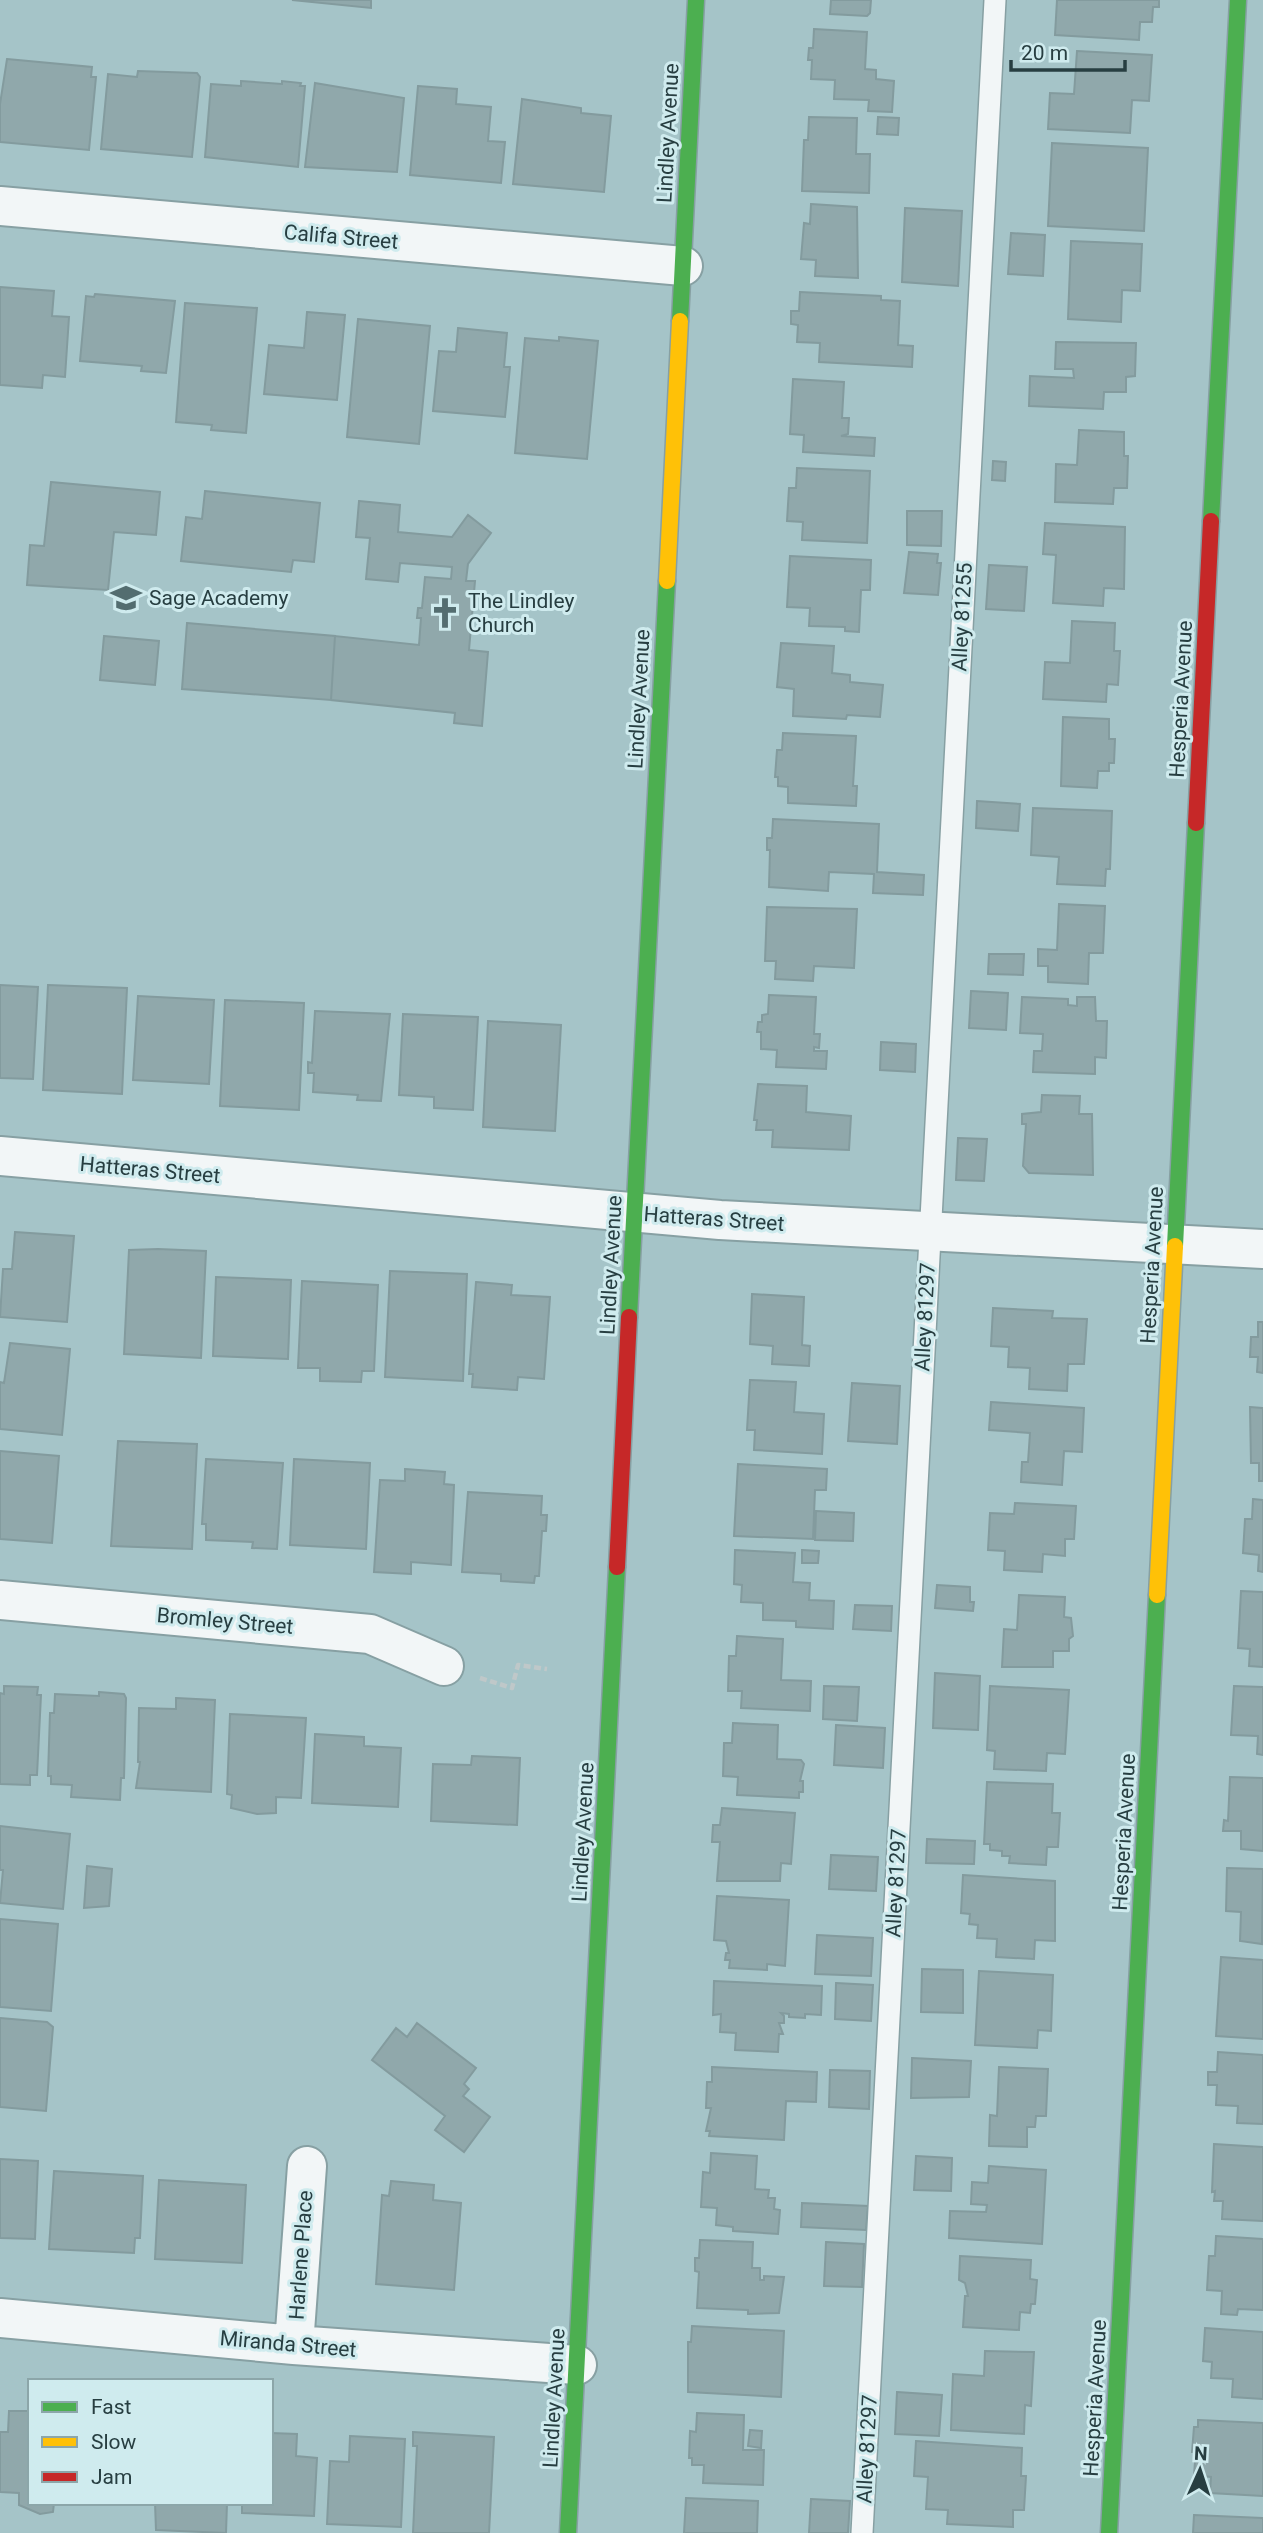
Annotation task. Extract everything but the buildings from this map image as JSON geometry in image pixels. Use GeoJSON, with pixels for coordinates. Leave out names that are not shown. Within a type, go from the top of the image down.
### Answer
{"type":"FeatureCollection","features":[{"type":"Feature","properties":{"kind":"main road","name":"Lindley Avenue"},"geometry":{"type":"LineString","coordinates":[[568,2533],[696,0]]}},
{"type":"Feature","properties":{"kind":"main road","name":"Hesperia Avenue"},"geometry":{"type":"LineString","coordinates":[[1109,2533],[1238,0]]}},
{"type":"Feature","properties":{"kind":"street","name":"Califa Street"},"geometry":{"type":"LineString","coordinates":[[0,206],[682,266]]}},
{"type":"Feature","properties":{"kind":"street","name":"Hatteras Street"},"geometry":{"type":"LineString","coordinates":[[0,1156],[634,1214],[930,1233],[1263,1249]]}},
{"type":"Feature","properties":{"kind":"street","name":"Bromley Street"},"geometry":{"type":"LineString","coordinates":[[0,1600],[370,1634],[444,1666]]}},
{"type":"Feature","properties":{"kind":"street","name":"Harlene Place"},"geometry":{"type":"LineString","coordinates":[[294,2345],[307,2166]]}},
{"type":"Feature","properties":{"kind":"street","name":"Miranda Street"},"geometry":{"type":"LineString","coordinates":[[0,2318],[294,2345],[577,2365]]}},
{"type":"Feature","properties":{"kind":"lane","name":"Alley 81255"},"geometry":{"type":"LineString","coordinates":[[930,1233],[995,0]]}},
{"type":"Feature","properties":{"kind":"lane","name":"Alley 81297"},"geometry":{"type":"LineString","coordinates":[[862,2533],[930,1233]]}},
{"type":"Feature","properties":{"kind":"path"},"geometry":{"type":"LineString","coordinates":[[444,1666],[512,1688],[518,1665],[547,1669]]}},
{"type":"Feature","properties":{"kind":"traffic: fast"},"geometry":{"type":"LineString","coordinates":[[680,321],[696,0]]}},
{"type":"Feature","properties":{"kind":"traffic: fast"},"geometry":{"type":"LineString","coordinates":[[1211,521],[1238,0]]}},
{"type":"Feature","properties":{"kind":"traffic: fast"},"geometry":{"type":"LineString","coordinates":[[629,1317],[667,581]]}},
{"type":"Feature","properties":{"kind":"traffic: fast"},"geometry":{"type":"LineString","coordinates":[[1175,1246],[1196,823]]}},
{"type":"Feature","properties":{"kind":"traffic: fast"},"geometry":{"type":"LineString","coordinates":[[568,2533],[617,1567]]}},
{"type":"Feature","properties":{"kind":"traffic: fast"},"geometry":{"type":"LineString","coordinates":[[1109,2533],[1157,1595]]}},
{"type":"Feature","properties":{"kind":"traffic: slow"},"geometry":{"type":"LineString","coordinates":[[667,581],[680,321]]}},
{"type":"Feature","properties":{"kind":"traffic: slow"},"geometry":{"type":"LineString","coordinates":[[1157,1595],[1175,1246]]}},
{"type":"Feature","properties":{"kind":"traffic: jam"},"geometry":{"type":"LineString","coordinates":[[1196,823],[1211,521]]}},
{"type":"Feature","properties":{"kind":"traffic: jam"},"geometry":{"type":"LineString","coordinates":[[617,1567],[629,1317]]}},
{"type":"Feature","properties":{"kind":"place","name":"Sage Academy"},"geometry":{"type":"Point","coordinates":[126,598]}},
{"type":"Feature","properties":{"kind":"place","name":"The Lindley Church"},"geometry":{"type":"Point","coordinates":[445,613]}}]}
